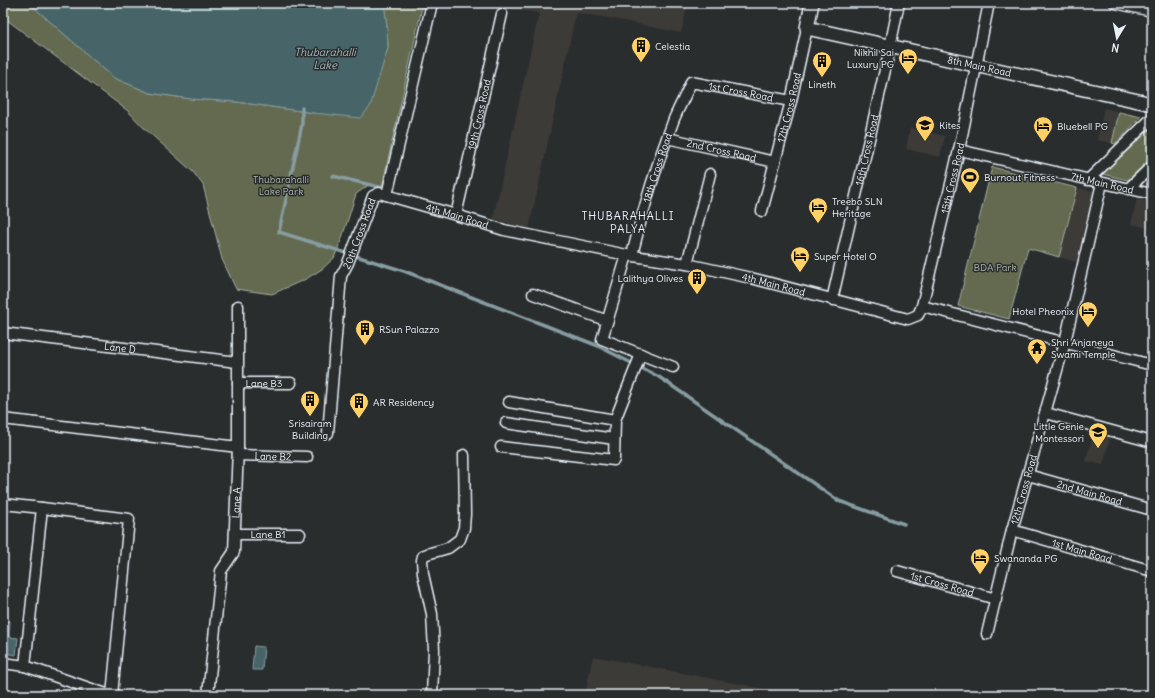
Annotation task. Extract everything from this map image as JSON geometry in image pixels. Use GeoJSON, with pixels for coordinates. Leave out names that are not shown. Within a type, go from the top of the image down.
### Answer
{"type":"FeatureCollection","features":[{"type":"Feature","properties":{"kind":"street","name":"20th Cross Road"},"geometry":{"type":"LineString","coordinates":[[328,433],[341,276],[373,196],[379,193],[387,195],[432,3]]}},
{"type":"Feature","properties":{"kind":"street","name":"17th Cross Road"},"geometry":{"type":"LineString","coordinates":[[762,211],[791,101],[812,3]]}},
{"type":"Feature","properties":{"kind":"street","name":"16th Cross Road"},"geometry":{"type":"LineString","coordinates":[[832,300],[899,3]]}},
{"type":"Feature","properties":{"kind":"street","name":"15th Cross Road"},"geometry":{"type":"LineString","coordinates":[[922,306],[959,150],[989,3]]}},
{"type":"Feature","properties":{"kind":"street"},"geometry":{"type":"LineString","coordinates":[[1115,3],[1152,11]]}},
{"type":"Feature","properties":{"kind":"street","name":"19th Cross Road"},"geometry":{"type":"LineString","coordinates":[[456,215],[502,14]]}},
{"type":"Feature","properties":{"kind":"street","name":"8th Main Road"},"geometry":{"type":"LineString","coordinates":[[807,28],[1152,104]]}},
{"type":"Feature","properties":{"kind":"street","name":"1st Cross Road"},"geometry":{"type":"LineString","coordinates":[[691,82],[791,101]]}},
{"type":"Feature","properties":{"kind":"street","name":"18th Cross Road"},"geometry":{"type":"LineString","coordinates":[[638,362],[602,339],[630,255],[656,169],[675,118],[691,82]]}},
{"type":"Feature","properties":{"kind":"street"},"geometry":{"type":"LineString","coordinates":[[1088,180],[1152,118]]}},
{"type":"Feature","properties":{"kind":"street","name":"2nd Cross Road"},"geometry":{"type":"LineString","coordinates":[[667,138],[775,162]]}},
{"type":"Feature","properties":{"kind":"street","name":"7th Main Road"},"geometry":{"type":"LineString","coordinates":[[959,150],[1152,194]]}},
{"type":"Feature","properties":{"kind":"street"},"geometry":{"type":"LineString","coordinates":[[1128,189],[1152,166]]}},
{"type":"Feature","properties":{"kind":"street"},"geometry":{"type":"LineString","coordinates":[[687,264],[710,174]]}},
{"type":"Feature","properties":{"kind":"street","name":"12th Cross Road"},"geometry":{"type":"LineString","coordinates":[[987,634],[993,598],[1065,342],[1102,183]]}},
{"type":"Feature","properties":{"kind":"street","name":"4th Main Road"},"geometry":{"type":"LineString","coordinates":[[387,195],[504,230],[630,255],[687,264],[751,278],[832,300],[908,318],[918,315],[922,306]]}},
{"type":"Feature","properties":{"kind":"street"},"geometry":{"type":"LineString","coordinates":[[533,294],[608,321]]}},
{"type":"Feature","properties":{"kind":"street","name":"Lane A"},"geometry":{"type":"LineString","coordinates":[[208,695],[221,571],[234,552],[238,451],[238,306]]}},
{"type":"Feature","properties":{"kind":"street"},"geometry":{"type":"LineString","coordinates":[[922,306],[1152,365]]}},
{"type":"Feature","properties":{"kind":"street","name":"Lane D"},"geometry":{"type":"LineString","coordinates":[[3,334],[237,362]]}},
{"type":"Feature","properties":{"kind":"street"},"geometry":{"type":"LineString","coordinates":[[501,447],[614,460],[615,420],[638,362],[673,367]]}},
{"type":"Feature","properties":{"kind":"street","name":"Lane B3"},"geometry":{"type":"LineString","coordinates":[[238,383],[291,383]]}},
{"type":"Feature","properties":{"kind":"street"},"geometry":{"type":"LineString","coordinates":[[509,402],[615,420]]}},
{"type":"Feature","properties":{"kind":"street"},"geometry":{"type":"LineString","coordinates":[[1046,413],[1152,442]]}},
{"type":"Feature","properties":{"kind":"street","name":"Lane B2"},"geometry":{"type":"LineString","coordinates":[[3,419],[238,451],[307,457]]}},
{"type":"Feature","properties":{"kind":"street"},"geometry":{"type":"LineString","coordinates":[[506,423],[614,439]]}},
{"type":"Feature","properties":{"kind":"street"},"geometry":{"type":"LineString","coordinates":[[432,695],[434,650],[432,614],[423,574],[422,560],[423,556],[448,548],[460,540],[464,528],[465,514],[464,455]]}},
{"type":"Feature","properties":{"kind":"street","name":"2nd Main Road"},"geometry":{"type":"LineString","coordinates":[[1028,475],[1152,510]]}},
{"type":"Feature","properties":{"kind":"street"},"geometry":{"type":"LineString","coordinates":[[3,504],[129,519],[112,695]]}},
{"type":"Feature","properties":{"kind":"street"},"geometry":{"type":"LineString","coordinates":[[25,666],[42,508]]}},
{"type":"Feature","properties":{"kind":"street","name":"1st Main Road"},"geometry":{"type":"LineString","coordinates":[[1012,530],[1152,571]]}},
{"type":"Feature","properties":{"kind":"street","name":"Lane B1"},"geometry":{"type":"LineString","coordinates":[[235,534],[300,534]]}},
{"type":"Feature","properties":{"kind":"street","name":"1st Cross Road"},"geometry":{"type":"LineString","coordinates":[[897,571],[993,598]]}},
{"type":"Feature","properties":{"kind":"street"},"geometry":{"type":"LineString","coordinates":[[3,663],[25,666],[109,695]]}},
{"type":"Feature","properties":{"kind":"shaded area"},"geometry":{"type":"Polygon","coordinates":[[[469,3],[688,3],[681,33],[609,18],[576,13],[529,229],[493,219],[539,13],[469,3]]]}},
{"type":"Feature","properties":{"kind":"shaded area"},"geometry":{"type":"Polygon","coordinates":[[[1104,108],[1119,112],[1112,143],[1097,140],[1104,108]]]}},
{"type":"Feature","properties":{"kind":"shaded area","name":"Kites"},"geometry":{"type":"Polygon","coordinates":[[[910,128],[945,136],[940,157],[906,149],[910,128]]]}},
{"type":"Feature","properties":{"kind":"shaded area"},"geometry":{"type":"Polygon","coordinates":[[[1077,188],[1094,191],[1076,262],[1059,257],[1077,188]]]}},
{"type":"Feature","properties":{"kind":"shaded area"},"geometry":{"type":"Polygon","coordinates":[[[1137,199],[1152,202],[1152,229],[1131,224],[1137,199]]]}},
{"type":"Feature","properties":{"kind":"shaded area","name":"Little Genie Montessori"},"geometry":{"type":"Polygon","coordinates":[[[1093,434],[1110,438],[1103,465],[1086,461],[1093,434]]]}},
{"type":"Feature","properties":{"kind":"shaded area"},"geometry":{"type":"Polygon","coordinates":[[[593,656],[796,695],[585,695],[593,656]]]}},
{"type":"Feature","properties":{"kind":"green space","name":"Thubarahalli Lake Park"},"geometry":{"type":"Polygon","coordinates":[[[3,3],[29,3],[114,78],[150,93],[191,99],[237,102],[314,113],[379,74],[388,48],[384,3],[423,3],[382,187],[370,184],[356,194],[334,258],[322,269],[306,279],[272,294],[236,289],[222,259],[203,185],[193,172],[143,127],[128,111],[3,17],[3,3]]]}},
{"type":"Feature","properties":{"kind":"green space"},"geometry":{"type":"Polygon","coordinates":[[[1119,112],[1141,117],[1115,144],[1112,143],[1119,112]]]}},
{"type":"Feature","properties":{"kind":"green space"},"geometry":{"type":"Polygon","coordinates":[[[1152,128],[1152,157],[1128,180],[1102,174],[1152,128]]]}},
{"type":"Feature","properties":{"kind":"green space","name":"BDA Park"},"geometry":{"type":"Polygon","coordinates":[[[992,167],[1077,188],[1059,257],[1028,248],[1009,319],[958,306],[992,167]]]}},
{"type":"Feature","properties":{"kind":"water","name":"Thubarahalli Lake"},"geometry":{"type":"Polygon","coordinates":[[[29,3],[384,3],[388,48],[370,107],[360,118],[237,102],[191,99],[150,93],[114,78],[29,3]]]}},
{"type":"Feature","properties":{"kind":"water"},"geometry":{"type":"Polygon","coordinates":[[[3,621],[10,622],[9,637],[18,638],[16,655],[3,653],[3,621]]]}},
{"type":"Feature","properties":{"kind":"water"},"geometry":{"type":"Polygon","coordinates":[[[254,646],[264,647],[262,670],[252,670],[254,646]]]}},
{"type":"Feature","properties":{"kind":"waterway"},"geometry":{"type":"LineString","coordinates":[[302,108],[302,124],[279,232],[404,271],[596,345],[659,377],[839,501],[904,524]]}},
{"type":"Feature","properties":{"kind":"waterway"},"geometry":{"type":"LineString","coordinates":[[333,176],[383,188]]}},
{"type":"Feature","properties":{"kind":"place","name":"Celestia"},"geometry":{"type":"Point","coordinates":[641,63]}},
{"type":"Feature","properties":{"kind":"place","name":"Nikhil Sai Luxury PG"},"geometry":{"type":"Point","coordinates":[908,75]}},
{"type":"Feature","properties":{"kind":"place","name":"Lineth"},"geometry":{"type":"Point","coordinates":[822,78]}},
{"type":"Feature","properties":{"kind":"place","name":"Kites"},"geometry":{"type":"Point","coordinates":[925,142]}},
{"type":"Feature","properties":{"kind":"place","name":"Bluebell PG"},"geometry":{"type":"Point","coordinates":[1043,143]}},
{"type":"Feature","properties":{"kind":"place","name":"Burnout Fitness"},"geometry":{"type":"Point","coordinates":[970,194]}},
{"type":"Feature","properties":{"kind":"place","name":"Treebo SLN Heritage"},"geometry":{"type":"Point","coordinates":[818,224]}},
{"type":"Feature","properties":{"kind":"place","name":"Super Hotel O"},"geometry":{"type":"Point","coordinates":[800,273]}},
{"type":"Feature","properties":{"kind":"place","name":"Lalithya Olives"},"geometry":{"type":"Point","coordinates":[697,295]}},
{"type":"Feature","properties":{"kind":"place","name":"Hotel Pheonix"},"geometry":{"type":"Point","coordinates":[1088,328]}},
{"type":"Feature","properties":{"kind":"place","name":"RSun Palazzo"},"geometry":{"type":"Point","coordinates":[365,346]}},
{"type":"Feature","properties":{"kind":"place","name":"Shri Anjaneya Swami Temple"},"geometry":{"type":"Point","coordinates":[1037,365]}},
{"type":"Feature","properties":{"kind":"place","name":"Srisairam Building"},"geometry":{"type":"Point","coordinates":[310,417]}},
{"type":"Feature","properties":{"kind":"place","name":"AR Residency"},"geometry":{"type":"Point","coordinates":[359,419]}},
{"type":"Feature","properties":{"kind":"place","name":"Little Genie Montessori"},"geometry":{"type":"Point","coordinates":[1098,449]}},
{"type":"Feature","properties":{"kind":"place","name":"Swananda PG"},"geometry":{"type":"Point","coordinates":[980,575]}},
{"type":"Feature","properties":{"kind":"district","name":"THUBARAHALLI PALYA"},"geometry":{"type":"Point","coordinates":[628,222]}}]}
